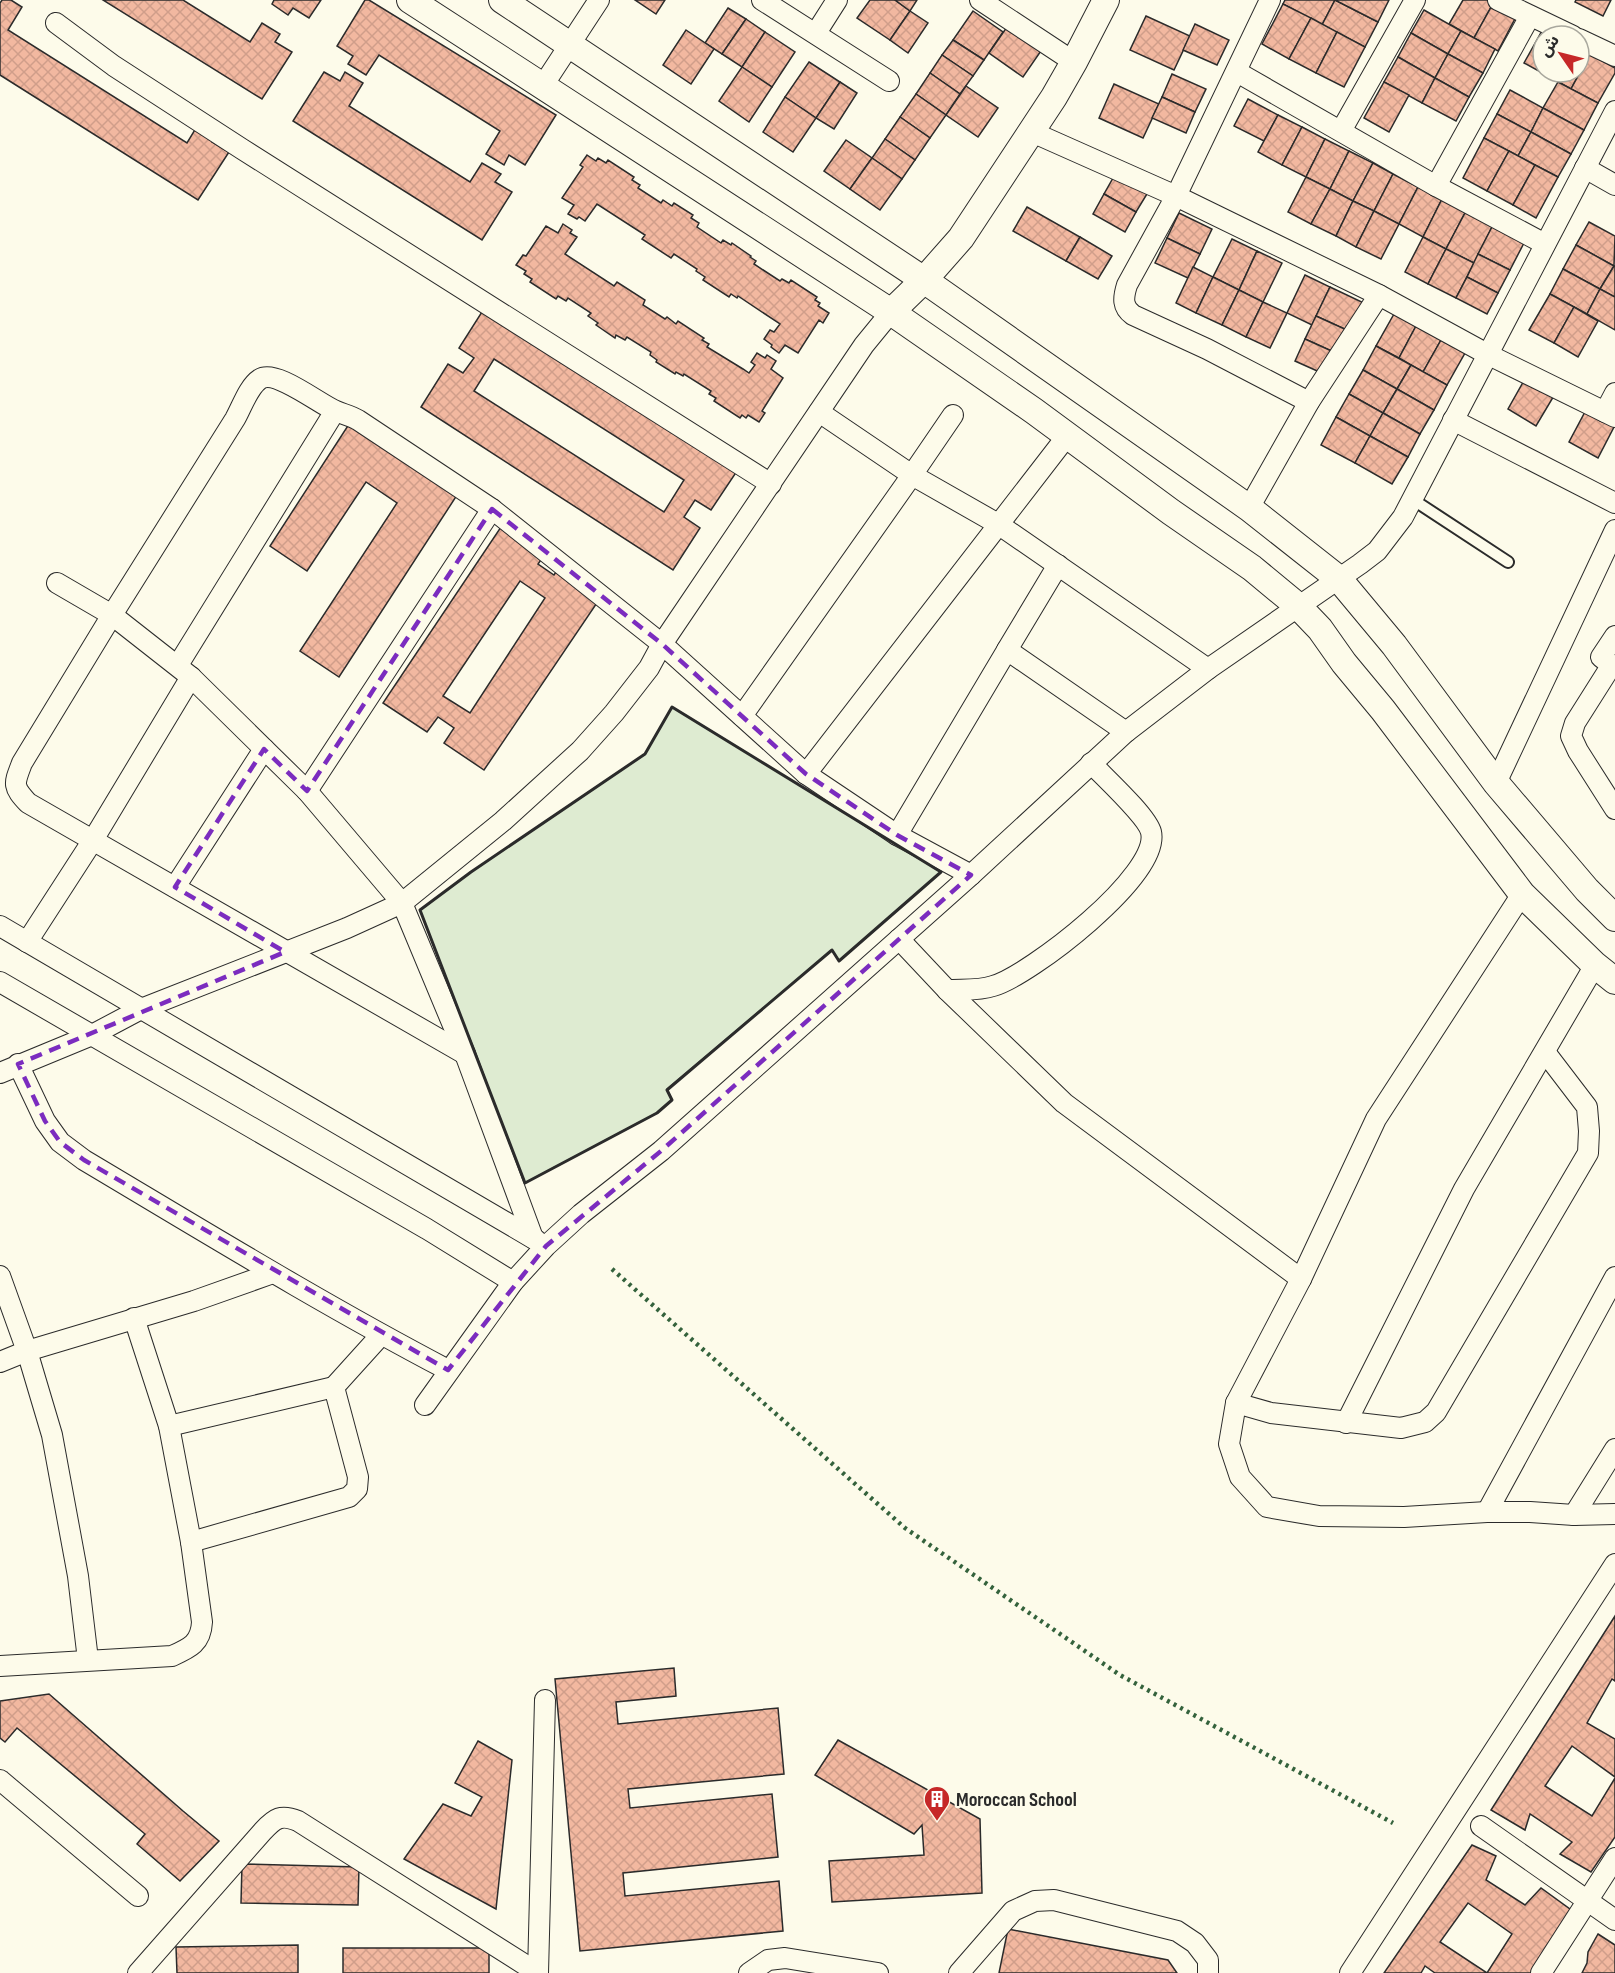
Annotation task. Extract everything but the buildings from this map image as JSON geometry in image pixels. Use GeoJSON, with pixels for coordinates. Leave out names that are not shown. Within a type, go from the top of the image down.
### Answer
{"type":"FeatureCollection","features":[{"type":"Feature","properties":{"kind":"street"},"geometry":{"type":"LineString","coordinates":[[410,0],[891,312],[1067,436],[1171,513],[1252,568],[1298,606],[1320,629],[1522,894],[1595,965],[1615,981]]}},
{"type":"Feature","properties":{"kind":"street"},"geometry":{"type":"LineString","coordinates":[[502,0],[924,280],[1250,508],[1338,579],[1394,645],[1496,783],[1587,890],[1615,918]]}},
{"type":"Feature","properties":{"kind":"street"},"geometry":{"type":"LineString","coordinates":[[542,87],[599,0]]}},
{"type":"Feature","properties":{"kind":"street"},"geometry":{"type":"LineString","coordinates":[[762,0],[889,81]]}},
{"type":"Feature","properties":{"kind":"street"},"geometry":{"type":"LineString","coordinates":[[816,33],[837,0]]}},
{"type":"Feature","properties":{"kind":"street"},"geometry":{"type":"LineString","coordinates":[[980,0],[1074,63]]}},
{"type":"Feature","properties":{"kind":"street"},"geometry":{"type":"LineString","coordinates":[[448,1371],[273,1273],[84,1160],[60,1142],[9,1069],[92,1035],[141,1009],[347,928],[402,903],[503,821],[580,752],[649,668],[662,644],[864,345],[891,312],[962,238],[1032,132],[1074,63],[1106,0]]}},
{"type":"Feature","properties":{"kind":"street"},"geometry":{"type":"LineString","coordinates":[[1270,0],[1238,72],[1176,196],[1127,285],[1124,301],[1126,308],[1133,315],[1207,349],[1310,402]]}},
{"type":"Feature","properties":{"kind":"street"},"geometry":{"type":"LineString","coordinates":[[1341,131],[1415,0]]}},
{"type":"Feature","properties":{"kind":"street"},"geometry":{"type":"LineString","coordinates":[[1498,0],[1547,24]]}},
{"type":"Feature","properties":{"kind":"street"},"geometry":{"type":"LineString","coordinates":[[1436,186],[1530,16]]}},
{"type":"Feature","properties":{"kind":"street"},"geometry":{"type":"LineString","coordinates":[[56,23],[114,66],[242,149],[771,484]]}},
{"type":"Feature","properties":{"kind":"street"},"geometry":{"type":"LineString","coordinates":[[1591,45],[1615,56]]}},
{"type":"Feature","properties":{"kind":"street"},"geometry":{"type":"LineString","coordinates":[[1238,72],[1436,186],[1545,244]]}},
{"type":"Feature","properties":{"kind":"street"},"geometry":{"type":"LineString","coordinates":[[424,1405],[513,1282],[539,1242],[581,1214],[661,1151],[971,875],[1126,732],[1208,669],[1377,550],[1403,518],[1615,111]]}},
{"type":"Feature","properties":{"kind":"street"},"geometry":{"type":"LineString","coordinates":[[1032,132],[1176,196],[1379,295],[1487,354],[1610,414],[1615,393]]}},
{"type":"Feature","properties":{"kind":"street"},"geometry":{"type":"LineString","coordinates":[[1585,168],[1615,185]]}},
{"type":"Feature","properties":{"kind":"street"},"geometry":{"type":"LineString","coordinates":[[1250,508],[1310,402],[1379,295]]}},
{"type":"Feature","properties":{"kind":"street"},"geometry":{"type":"LineString","coordinates":[[465,1054],[28,803],[17,792],[16,780],[22,763],[235,419],[250,389],[258,380],[268,377],[282,381],[335,411],[346,414],[492,509],[662,644],[806,774],[897,835],[971,875]]}},
{"type":"Feature","properties":{"kind":"street"},"geometry":{"type":"LineString","coordinates":[[27,942],[93,840],[185,671],[335,411]]}},
{"type":"Feature","properties":{"kind":"street"},"geometry":{"type":"LineString","coordinates":[[819,412],[912,476],[998,524],[1208,669]]}},
{"type":"Feature","properties":{"kind":"street"},"geometry":{"type":"LineString","coordinates":[[742,717],[953,415]]}},
{"type":"Feature","properties":{"kind":"street"},"geometry":{"type":"LineString","coordinates":[[1453,420],[1615,503]]}},
{"type":"Feature","properties":{"kind":"street"},"geometry":{"type":"LineString","coordinates":[[806,774],[1067,436]]}},
{"type":"Feature","properties":{"kind":"street"},"geometry":{"type":"LineString","coordinates":[[307,791],[492,509]]}},
{"type":"Feature","properties":{"kind":"street"},"geometry":{"type":"LineString","coordinates":[[1496,783],[1615,530]]}},
{"type":"Feature","properties":{"kind":"street"},"geometry":{"type":"LineString","coordinates":[[897,835],[1058,565]]}},
{"type":"Feature","properties":{"kind":"street"},"geometry":{"type":"LineString","coordinates":[[57,583],[112,615],[185,671],[307,791],[402,903],[465,1054],[539,1242]]}},
{"type":"Feature","properties":{"kind":"street"},"geometry":{"type":"LineString","coordinates":[[1615,636],[1601,657],[1613,667],[1575,723],[1571,736],[1615,809]]}},
{"type":"Feature","properties":{"kind":"street"},"geometry":{"type":"LineString","coordinates":[[1007,650],[1126,732]]}},
{"type":"Feature","properties":{"kind":"street"},"geometry":{"type":"LineString","coordinates":[[175,887],[264,748]]}},
{"type":"Feature","properties":{"kind":"street"},"geometry":{"type":"LineString","coordinates":[[947,990],[992,987],[1005,981],[1043,957],[1097,915],[1136,874],[1150,843],[1150,831],[1139,814],[1092,763]]}},
{"type":"Feature","properties":{"kind":"street"},"geometry":{"type":"LineString","coordinates":[[1522,894],[1376,1119],[1301,1279],[1236,1403],[1229,1444],[1240,1477],[1267,1507],[1319,1516],[1404,1517],[1487,1512],[1615,1514]]}},
{"type":"Feature","properties":{"kind":"street"},"geometry":{"type":"LineString","coordinates":[[0,926],[539,1242]]}},
{"type":"Feature","properties":{"kind":"street"},"geometry":{"type":"LineString","coordinates":[[899,939],[947,990],[1064,1103],[1301,1279]]}},
{"type":"Feature","properties":{"kind":"street"},"geometry":{"type":"LineString","coordinates":[[1346,1423],[1464,1189],[1595,965]]}},
{"type":"Feature","properties":{"kind":"street"},"geometry":{"type":"LineString","coordinates":[[0,982],[417,1223],[513,1282]]}},
{"type":"Feature","properties":{"kind":"street"},"geometry":{"type":"LineString","coordinates":[[1236,1403],[1271,1413],[1401,1428],[1425,1422],[1436,1412],[1588,1153],[1587,1107],[1545,1052]]}},
{"type":"Feature","properties":{"kind":"street"},"geometry":{"type":"LineString","coordinates":[[0,1362],[27,1351],[194,1301],[273,1273]]}},
{"type":"Feature","properties":{"kind":"street"},"geometry":{"type":"LineString","coordinates":[[0,1276],[27,1351],[52,1435],[78,1575],[88,1660]]}},
{"type":"Feature","properties":{"kind":"street"},"geometry":{"type":"LineString","coordinates":[[1487,1512],[1615,1277]]}},
{"type":"Feature","properties":{"kind":"street"},"geometry":{"type":"LineString","coordinates":[[0,1666],[172,1656],[190,1648],[201,1634],[202,1622],[191,1542],[169,1426],[134,1318]]}},
{"type":"Feature","properties":{"kind":"street"},"geometry":{"type":"LineString","coordinates":[[169,1426],[334,1388],[381,1335]]}},
{"type":"Feature","properties":{"kind":"street"},"geometry":{"type":"LineString","coordinates":[[191,1542],[349,1497],[357,1489],[358,1477],[334,1388]]}},
{"type":"Feature","properties":{"kind":"street"},"geometry":{"type":"LineString","coordinates":[[1574,1515],[1615,1449]]}},
{"type":"Feature","properties":{"kind":"street"},"geometry":{"type":"LineString","coordinates":[[1350,1973],[1615,1564]]}},
{"type":"Feature","properties":{"kind":"street"},"geometry":{"type":"LineString","coordinates":[[538,1973],[545,1700]]}},
{"type":"Feature","properties":{"kind":"street"},"geometry":{"type":"LineString","coordinates":[[0,1780],[138,1896]]}},
{"type":"Feature","properties":{"kind":"street"},"geometry":{"type":"LineString","coordinates":[[138,1973],[263,1831],[275,1819],[286,1816],[298,1821],[538,1973]]}},
{"type":"Feature","properties":{"kind":"street"},"geometry":{"type":"LineString","coordinates":[[1481,1826],[1615,1920]]}},
{"type":"Feature","properties":{"kind":"street"},"geometry":{"type":"LineString","coordinates":[[1541,1973],[1615,1858]]}},
{"type":"Feature","properties":{"kind":"street"},"geometry":{"type":"LineString","coordinates":[[959,1973],[1013,1911],[1035,1901],[1054,1900],[1177,1930],[1195,1943],[1208,1960],[1208,1973]]}},
{"type":"Feature","properties":{"kind":"street"},"geometry":{"type":"LineString","coordinates":[[749,1973],[768,1960],[785,1958],[878,1973]]}},
{"type":"Feature","properties":{"kind":"lane"},"geometry":{"type":"LineString","coordinates":[[1412,499],[1508,562]]}},
{"type":"Feature","properties":{"kind":"highlighted area"},"geometry":{"type":"Polygon","coordinates":[[[492,509],[662,644],[806,774],[897,835],[971,875],[661,1151],[546,1246],[448,1370],[84,1160],[60,1142],[45,1121],[18,1064],[285,952],[175,887],[264,749],[307,791],[492,509]]]}},
{"type":"Feature","properties":{"kind":"green space"},"geometry":{"type":"Polygon","coordinates":[[[672,707],[941,872],[839,961],[832,950],[667,1089],[672,1100],[657,1113],[525,1183],[420,910],[471,872],[645,754],[672,707]]]}},
{"type":"Feature","properties":{"kind":"hedge"},"geometry":{"type":"LineString","coordinates":[[612,1269],[905,1528],[1120,1675],[1393,1823]]}},
{"type":"Feature","properties":{"kind":"wall"},"geometry":{"type":"LineString","coordinates":[[672,707],[941,872],[839,961],[832,950],[667,1090],[672,1100],[657,1113],[525,1183],[420,910],[471,872],[645,754],[672,707]]}},
{"type":"Feature","properties":{"kind":"place","name":"Moroccan School"},"geometry":{"type":"Point","coordinates":[937,1822]}}]}
